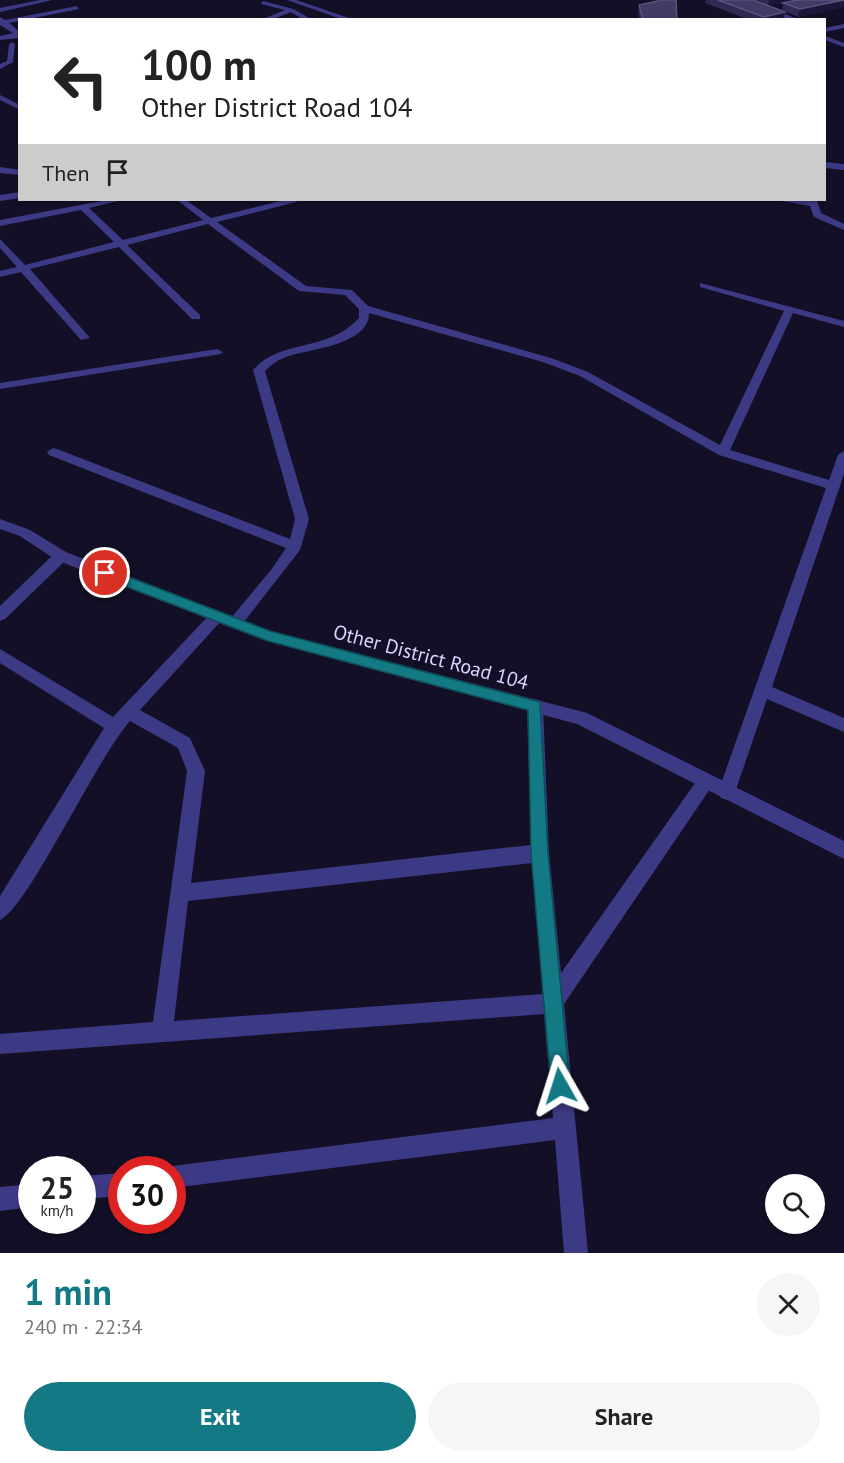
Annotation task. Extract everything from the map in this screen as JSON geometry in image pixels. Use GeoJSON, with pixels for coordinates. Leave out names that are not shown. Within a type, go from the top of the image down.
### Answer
{"type":"FeatureCollection","features":[{"type":"Feature","properties":{"kind":"street"},"geometry":{"type":"LineString","coordinates":[[0,10],[49,0]]}},
{"type":"Feature","properties":{"kind":"street"},"geometry":{"type":"LineString","coordinates":[[290,0],[346,18]]}},
{"type":"Feature","properties":{"kind":"street"},"geometry":{"type":"LineString","coordinates":[[743,0],[792,18]]}},
{"type":"Feature","properties":{"kind":"street"},"geometry":{"type":"LineString","coordinates":[[263,3],[291,10],[306,18]]}},
{"type":"Feature","properties":{"kind":"street"},"geometry":{"type":"LineString","coordinates":[[768,9],[779,7]]}},
{"type":"Feature","properties":{"kind":"street"},"geometry":{"type":"LineString","coordinates":[[269,18],[291,10]]}},
{"type":"Feature","properties":{"kind":"street"},"geometry":{"type":"LineString","coordinates":[[25,18],[80,11],[60,18]]}},
{"type":"Feature","properties":{"kind":"street"},"geometry":{"type":"LineString","coordinates":[[1,21],[18,19]]}},
{"type":"Feature","properties":{"kind":"street"},"geometry":{"type":"LineString","coordinates":[[1,21],[17,35]]}},
{"type":"Feature","properties":{"kind":"street"},"geometry":{"type":"LineString","coordinates":[[826,30],[844,26]]}},
{"type":"Feature","properties":{"kind":"street"},"geometry":{"type":"LineString","coordinates":[[0,31],[17,35]]}},
{"type":"Feature","properties":{"kind":"street"},"geometry":{"type":"LineString","coordinates":[[0,38],[17,35]]}},
{"type":"Feature","properties":{"kind":"street"},"geometry":{"type":"LineString","coordinates":[[0,46],[17,35]]}},
{"type":"Feature","properties":{"kind":"street"},"geometry":{"type":"LineString","coordinates":[[0,67],[10,62],[17,35]]}},
{"type":"Feature","properties":{"kind":"street"},"geometry":{"type":"LineString","coordinates":[[826,38],[844,45]]}},
{"type":"Feature","properties":{"kind":"street"},"geometry":{"type":"LineString","coordinates":[[0,97],[18,107]]}},
{"type":"Feature","properties":{"kind":"street"},"geometry":{"type":"LineString","coordinates":[[826,165],[844,167]]}},
{"type":"Feature","properties":{"kind":"street"},"geometry":{"type":"LineString","coordinates":[[0,170],[18,172]]}},
{"type":"Feature","properties":{"kind":"street"},"geometry":{"type":"LineString","coordinates":[[0,198],[18,195]]}},
{"type":"Feature","properties":{"kind":"street"},"geometry":{"type":"LineString","coordinates":[[0,223],[113,201]]}},
{"type":"Feature","properties":{"kind":"street"},"geometry":{"type":"LineString","coordinates":[[183,201],[212,220],[303,289],[348,292],[364,308],[547,360],[584,374],[723,452],[834,486]]}},
{"type":"Feature","properties":{"kind":"street"},"geometry":{"type":"LineString","coordinates":[[0,274],[285,201]]}},
{"type":"Feature","properties":{"kind":"street"},"geometry":{"type":"LineString","coordinates":[[797,201],[813,202],[817,216],[844,227]]}},
{"type":"Feature","properties":{"kind":"street"},"geometry":{"type":"LineString","coordinates":[[83,207],[118,244],[196,316]]}},
{"type":"Feature","properties":{"kind":"street"},"geometry":{"type":"LineString","coordinates":[[0,242],[85,338]]}},
{"type":"Feature","properties":{"kind":"street"},"geometry":{"type":"LineString","coordinates":[[704,285],[844,324]]}},
{"type":"Feature","properties":{"kind":"street"},"geometry":{"type":"LineString","coordinates":[[235,623],[295,546],[301,530],[302,519],[260,370],[265,364],[278,358],[347,338],[364,320],[364,308]]}},
{"type":"Feature","properties":{"kind":"street"},"geometry":{"type":"LineString","coordinates":[[723,452],[790,309]]}},
{"type":"Feature","properties":{"kind":"street"},"geometry":{"type":"LineString","coordinates":[[0,386],[217,352]]}},
{"type":"Feature","properties":{"kind":"street"},"geometry":{"type":"LineString","coordinates":[[53,452],[295,546]]}},
{"type":"Feature","properties":{"kind":"street"},"geometry":{"type":"LineString","coordinates":[[727,792],[844,455]]}},
{"type":"Feature","properties":{"kind":"street","name":"Other District Road 104"},"geometry":{"type":"LineString","coordinates":[[0,524],[25,533],[61,556],[268,636],[581,718],[844,850]]}},
{"type":"Feature","properties":{"kind":"street"},"geometry":{"type":"LineString","coordinates":[[0,615],[61,556]]}},
{"type":"Feature","properties":{"kind":"street"},"geometry":{"type":"LineString","coordinates":[[0,911],[18,887],[95,756],[122,719],[217,616]]}},
{"type":"Feature","properties":{"kind":"street"},"geometry":{"type":"LineString","coordinates":[[0,655],[122,719],[184,743],[196,771],[162,1031]]}},
{"type":"Feature","properties":{"kind":"street"},"geometry":{"type":"LineString","coordinates":[[763,690],[844,725]]}},
{"type":"Feature","properties":{"kind":"street"},"geometry":{"type":"LineString","coordinates":[[535,706],[540,853],[576,1253]]}},
{"type":"Feature","properties":{"kind":"street"},"geometry":{"type":"LineString","coordinates":[[552,1003],[706,781]]}},
{"type":"Feature","properties":{"kind":"street"},"geometry":{"type":"LineString","coordinates":[[180,893],[540,853]]}},
{"type":"Feature","properties":{"kind":"street"},"geometry":{"type":"LineString","coordinates":[[0,1044],[552,1003]]}},
{"type":"Feature","properties":{"kind":"street"},"geometry":{"type":"LineString","coordinates":[[186,1175],[564,1128]]}},
{"type":"Feature","properties":{"kind":"street"},"geometry":{"type":"LineString","coordinates":[[0,1199],[18,1197]]}},
{"type":"Feature","properties":{"kind":"building"},"geometry":{"type":"Polygon","coordinates":[[[662,0],[676,0],[677,18],[642,18],[639,5],[662,0]]]}},
{"type":"Feature","properties":{"kind":"building"},"geometry":{"type":"Polygon","coordinates":[[[718,0],[753,0],[785,12],[764,17],[718,0]]]}},
{"type":"Feature","properties":{"kind":"building"},"geometry":{"type":"Polygon","coordinates":[[[797,0],[844,0],[800,9],[783,3],[797,0]]]}},
{"type":"Feature","properties":{"kind":"route"},"geometry":{"type":"LineString","coordinates":[[105,573],[268,636],[535,706],[540,853],[560,1086]]}}]}
